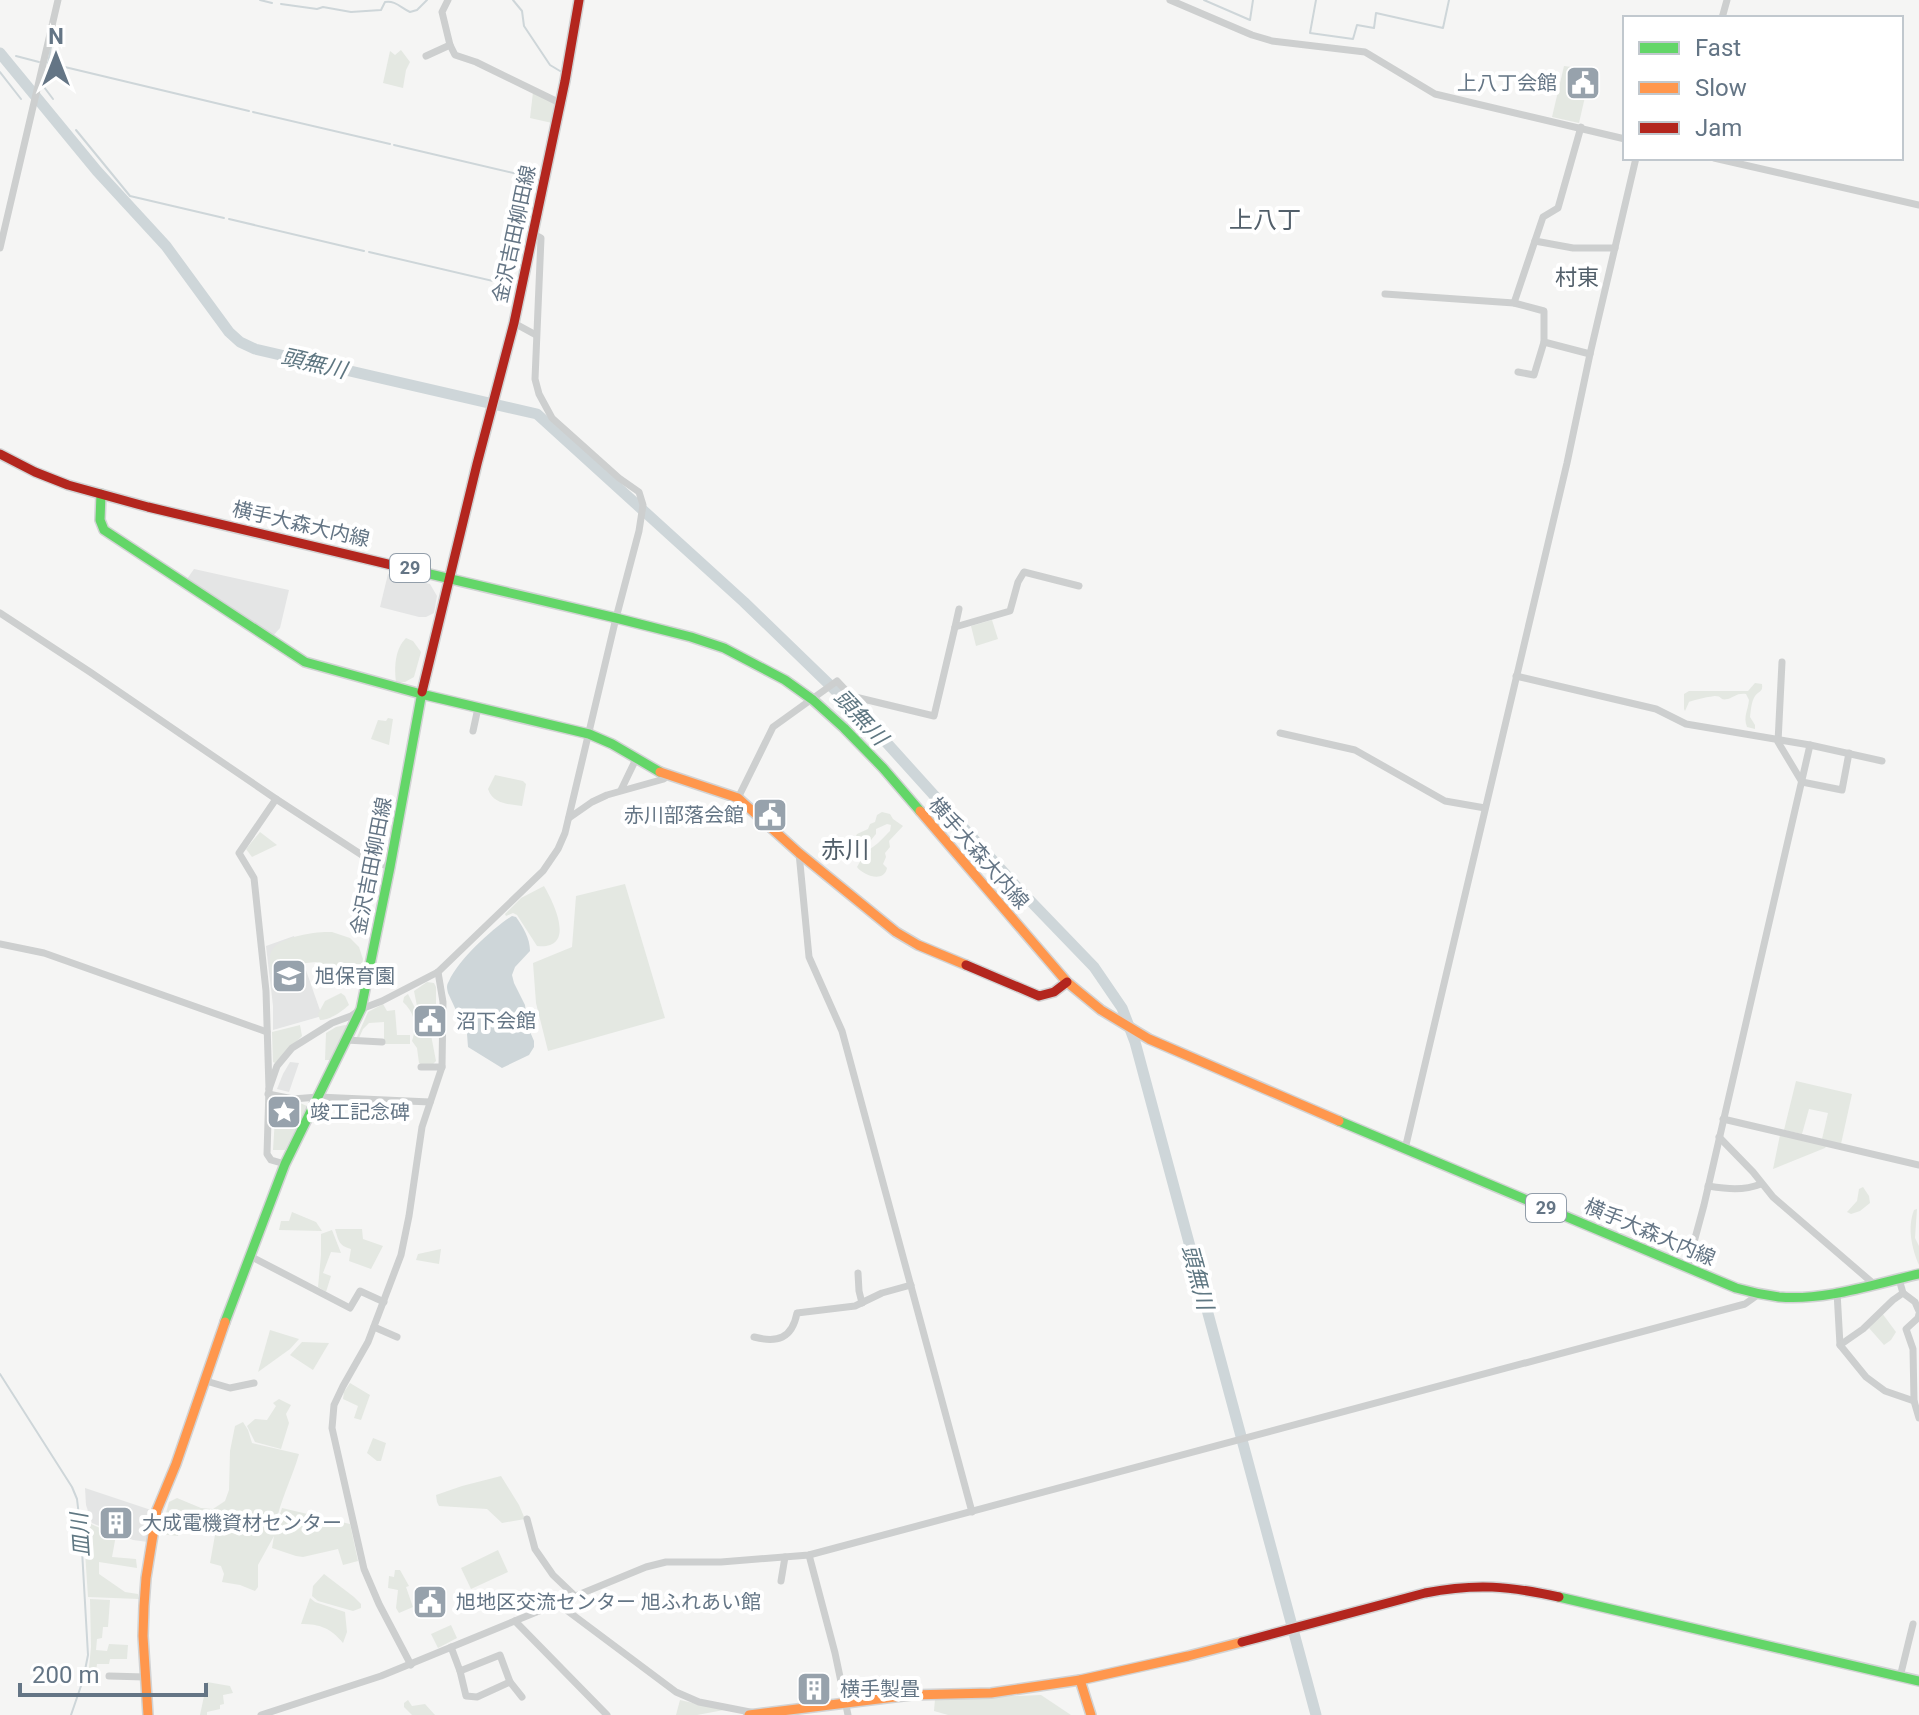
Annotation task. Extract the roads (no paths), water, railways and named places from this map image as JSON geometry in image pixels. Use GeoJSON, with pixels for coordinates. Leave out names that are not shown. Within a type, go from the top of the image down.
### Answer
{"type":"FeatureCollection","features":[{"type":"Feature","properties":{"kind":"main road","name":"金沢吉田柳田線"},"geometry":{"type":"LineString","coordinates":[[148,1715],[144,1606],[157,1510],[285,1164],[361,1009],[421,694],[514,323],[579,0]]}},
{"type":"Feature","properties":{"kind":"main road","name":"横手大森大内線"},"geometry":{"type":"LineString","coordinates":[[0,454],[68,485],[148,507],[450,577],[724,648],[785,680],[844,728],[883,768],[1067,982],[1101,1010],[1149,1039],[1736,1288],[1759,1294],[1794,1297],[1837,1292],[1919,1274]]}},
{"type":"Feature","properties":{"kind":"main road"},"geometry":{"type":"LineString","coordinates":[[101,494],[100,520],[104,530],[305,662],[334,672],[589,734],[665,775],[738,798],[799,853],[896,932],[918,945],[1039,996],[1058,991],[1067,982]]}},
{"type":"Feature","properties":{"kind":"main road"},"geometry":{"type":"LineString","coordinates":[[756,1715],[845,1702],[911,1695],[991,1693],[1080,1680],[1188,1656],[1425,1593],[1487,1584],[1519,1588],[1919,1681]]}},
{"type":"Feature","properties":{"kind":"main road"},"geometry":{"type":"LineString","coordinates":[[1080,1680],[1091,1715]]}},
{"type":"Feature","properties":{"kind":"street"},"geometry":{"type":"LineString","coordinates":[[0,248],[58,0]]}},
{"type":"Feature","properties":{"kind":"street"},"geometry":{"type":"LineString","coordinates":[[448,0],[442,12],[455,55],[560,103]]}},
{"type":"Feature","properties":{"kind":"street"},"geometry":{"type":"LineString","coordinates":[[1170,0],[1272,41],[1365,52],[1435,94],[1623,138]]}},
{"type":"Feature","properties":{"kind":"street"},"geometry":{"type":"LineString","coordinates":[[426,56],[450,45]]}},
{"type":"Feature","properties":{"kind":"street"},"geometry":{"type":"LineString","coordinates":[[1514,303],[1543,217],[1558,208],[1581,127]]}},
{"type":"Feature","properties":{"kind":"street"},"geometry":{"type":"LineString","coordinates":[[1405,1149],[1636,160]]}},
{"type":"Feature","properties":{"kind":"street"},"geometry":{"type":"LineString","coordinates":[[1723,160],[1919,205]]}},
{"type":"Feature","properties":{"kind":"street"},"geometry":{"type":"LineString","coordinates":[[268,1092],[277,1066],[292,1048],[332,1023],[438,972],[543,871],[565,833],[643,505],[639,492],[552,418],[539,394],[535,379],[541,238],[532,233]]}},
{"type":"Feature","properties":{"kind":"street"},"geometry":{"type":"LineString","coordinates":[[1535,241],[1573,248],[1615,248]]}},
{"type":"Feature","properties":{"kind":"street"},"geometry":{"type":"LineString","coordinates":[[1385,294],[1514,303],[1544,311],[1544,342],[1534,375],[1518,372]]}},
{"type":"Feature","properties":{"kind":"street"},"geometry":{"type":"LineString","coordinates":[[514,323],[536,335]]}},
{"type":"Feature","properties":{"kind":"street"},"geometry":{"type":"LineString","coordinates":[[1544,342],[1590,354]]}},
{"type":"Feature","properties":{"kind":"street"},"geometry":{"type":"LineString","coordinates":[[955,627],[1010,611],[1024,572],[1079,586]]}},
{"type":"Feature","properties":{"kind":"street"},"geometry":{"type":"LineString","coordinates":[[738,798],[773,727],[837,681],[851,696],[934,716],[959,609]]}},
{"type":"Feature","properties":{"kind":"street"},"geometry":{"type":"LineString","coordinates":[[0,613],[368,859],[390,867]]}},
{"type":"Feature","properties":{"kind":"street"},"geometry":{"type":"LineString","coordinates":[[1782,662],[1778,742],[1802,782],[1842,790],[1849,753]]}},
{"type":"Feature","properties":{"kind":"street"},"geometry":{"type":"LineString","coordinates":[[1516,676],[1656,709],[1686,724],[1882,761]]}},
{"type":"Feature","properties":{"kind":"street"},"geometry":{"type":"LineString","coordinates":[[473,731],[478,708]]}},
{"type":"Feature","properties":{"kind":"street"},"geometry":{"type":"LineString","coordinates":[[1280,733],[1355,750],[1445,801],[1485,808]]}},
{"type":"Feature","properties":{"kind":"street"},"geometry":{"type":"LineString","coordinates":[[1687,1268],[1810,745]]}},
{"type":"Feature","properties":{"kind":"street"},"geometry":{"type":"LineString","coordinates":[[621,790],[636,759]]}},
{"type":"Feature","properties":{"kind":"street"},"geometry":{"type":"LineString","coordinates":[[569,818],[592,802],[621,790],[664,779],[665,775]]}},
{"type":"Feature","properties":{"kind":"street"},"geometry":{"type":"LineString","coordinates":[[276,799],[239,853],[254,878],[266,991],[267,1154],[271,1160],[285,1164]]}},
{"type":"Feature","properties":{"kind":"street"},"geometry":{"type":"LineString","coordinates":[[799,853],[809,957],[842,1031],[972,1512]]}},
{"type":"Feature","properties":{"kind":"street"},"geometry":{"type":"LineString","coordinates":[[0,944],[44,953],[267,1032]]}},
{"type":"Feature","properties":{"kind":"street"},"geometry":{"type":"LineString","coordinates":[[411,1665],[364,1569],[332,1428],[334,1405],[374,1327],[401,1255],[412,1203],[418,1145],[442,1067],[443,1002],[438,972]]}},
{"type":"Feature","properties":{"kind":"street"},"geometry":{"type":"LineString","coordinates":[[346,1040],[382,1042]]}},
{"type":"Feature","properties":{"kind":"street"},"geometry":{"type":"LineString","coordinates":[[421,1067],[442,1067]]}},
{"type":"Feature","properties":{"kind":"street"},"geometry":{"type":"LineString","coordinates":[[268,1092],[293,1099],[318,1097],[430,1102]]}},
{"type":"Feature","properties":{"kind":"street"},"geometry":{"type":"LineString","coordinates":[[1723,1119],[1919,1165]]}},
{"type":"Feature","properties":{"kind":"street"},"geometry":{"type":"LineString","coordinates":[[1719,1137],[1773,1197],[1875,1285]]}},
{"type":"Feature","properties":{"kind":"street"},"geometry":{"type":"LineString","coordinates":[[1708,1186],[1732,1190],[1761,1184]]}},
{"type":"Feature","properties":{"kind":"street"},"geometry":{"type":"LineString","coordinates":[[250,1256],[350,1308],[360,1291],[384,1302]]}},
{"type":"Feature","properties":{"kind":"street"},"geometry":{"type":"LineString","coordinates":[[858,1273],[862,1303]]}},
{"type":"Feature","properties":{"kind":"street"},"geometry":{"type":"LineString","coordinates":[[1899,1279],[1903,1293],[1915,1302],[1919,1313],[1906,1329],[1913,1349],[1914,1401],[1919,1418]]}},
{"type":"Feature","properties":{"kind":"street"},"geometry":{"type":"LineString","coordinates":[[754,1337],[775,1340],[786,1335],[795,1324],[797,1313],[855,1306],[882,1293],[911,1285]]}},
{"type":"Feature","properties":{"kind":"street"},"geometry":{"type":"LineString","coordinates":[[1837,1292],[1840,1345],[1866,1377],[1885,1391],[1914,1401]]}},
{"type":"Feature","properties":{"kind":"street"},"geometry":{"type":"LineString","coordinates":[[1840,1345],[1903,1293]]}},
{"type":"Feature","properties":{"kind":"street"},"geometry":{"type":"LineString","coordinates":[[261,1715],[411,1665],[646,1567],[666,1562],[721,1562],[809,1555],[1745,1304],[1759,1294]]}},
{"type":"Feature","properties":{"kind":"street"},"geometry":{"type":"LineString","coordinates":[[374,1327],[397,1337]]}},
{"type":"Feature","properties":{"kind":"street"},"geometry":{"type":"LineString","coordinates":[[206,1381],[230,1388],[254,1383]]}},
{"type":"Feature","properties":{"kind":"street"},"geometry":{"type":"LineString","coordinates":[[527,1519],[535,1549],[553,1575],[575,1596]]}},
{"type":"Feature","properties":{"kind":"street"},"geometry":{"type":"LineString","coordinates":[[809,1555],[832,1639],[848,1715]]}},
{"type":"Feature","properties":{"kind":"street"},"geometry":{"type":"LineString","coordinates":[[781,1581],[785,1557]]}},
{"type":"Feature","properties":{"kind":"street"},"geometry":{"type":"LineString","coordinates":[[557,1603],[676,1692],[699,1702],[756,1715]]}},
{"type":"Feature","properties":{"kind":"street"},"geometry":{"type":"LineString","coordinates":[[515,1621],[607,1715]]}},
{"type":"Feature","properties":{"kind":"street"},"geometry":{"type":"LineString","coordinates":[[1900,1677],[1913,1624]]}},
{"type":"Feature","properties":{"kind":"street"},"geometry":{"type":"LineString","coordinates":[[451,1647],[466,1696],[477,1697],[510,1682]]}},
{"type":"Feature","properties":{"kind":"street"},"geometry":{"type":"LineString","coordinates":[[460,1671],[500,1655],[510,1682],[522,1697]]}},
{"type":"Feature","properties":{"kind":"street"},"geometry":{"type":"LineString","coordinates":[[109,1676],[145,1677]]}},
{"type":"Feature","properties":{"kind":"waterway"},"geometry":{"type":"LineString","coordinates":[[260,0],[272,3]]}},
{"type":"Feature","properties":{"kind":"waterway"},"geometry":{"type":"LineString","coordinates":[[281,4],[351,12],[381,10],[385,2],[389,2],[410,12],[417,10],[427,0]]}},
{"type":"Feature","properties":{"kind":"waterway"},"geometry":{"type":"LineString","coordinates":[[513,0],[522,11],[524,26],[550,65],[560,71]]}},
{"type":"Feature","properties":{"kind":"waterway"},"geometry":{"type":"LineString","coordinates":[[1204,0],[1250,20],[1253,0]]}},
{"type":"Feature","properties":{"kind":"waterway"},"geometry":{"type":"LineString","coordinates":[[1316,0],[1310,33],[1353,39],[1357,25],[1374,28],[1376,13],[1443,28],[1449,0]]}},
{"type":"Feature","properties":{"kind":"waterway"},"geometry":{"type":"LineString","coordinates":[[53,35],[44,87],[53,99]]}},
{"type":"Feature","properties":{"kind":"waterway","name":"頭無川"},"geometry":{"type":"LineString","coordinates":[[0,53],[97,171],[166,246],[229,332],[240,342],[255,349],[537,414],[744,602],[867,721],[1015,885],[1094,967],[1122,1008],[1135,1042],[1316,1715]]}},
{"type":"Feature","properties":{"kind":"waterway"},"geometry":{"type":"LineString","coordinates":[[16,56],[39,62]]}},
{"type":"Feature","properties":{"kind":"waterway"},"geometry":{"type":"LineString","coordinates":[[48,63],[249,111]]}},
{"type":"Feature","properties":{"kind":"waterway"},"geometry":{"type":"LineString","coordinates":[[0,72],[21,99]]}},
{"type":"Feature","properties":{"kind":"waterway"},"geometry":{"type":"LineString","coordinates":[[253,112],[390,144]]}},
{"type":"Feature","properties":{"kind":"waterway"},"geometry":{"type":"LineString","coordinates":[[76,130],[130,196],[224,218]]}},
{"type":"Feature","properties":{"kind":"waterway"},"geometry":{"type":"LineString","coordinates":[[394,145],[539,179]]}},
{"type":"Feature","properties":{"kind":"waterway"},"geometry":{"type":"LineString","coordinates":[[229,219],[364,251]]}},
{"type":"Feature","properties":{"kind":"waterway"},"geometry":{"type":"LineString","coordinates":[[369,252],[514,286]]}},
{"type":"Feature","properties":{"kind":"waterway","name":"皿川"},"geometry":{"type":"LineString","coordinates":[[0,1374],[77,1499],[88,1655],[71,1715]]}},
{"type":"Feature","properties":{"kind":"place","name":"上八丁会館"},"geometry":{"type":"Point","coordinates":[1583,83]}},
{"type":"Feature","properties":{"kind":"place","name":"赤川部落会館"},"geometry":{"type":"Point","coordinates":[770,815]}},
{"type":"Feature","properties":{"kind":"place","name":"旭保育園"},"geometry":{"type":"Point","coordinates":[289,976]}},
{"type":"Feature","properties":{"kind":"place","name":"沼下会館"},"geometry":{"type":"Point","coordinates":[430,1021]}},
{"type":"Feature","properties":{"kind":"place","name":"竣工記念碑"},"geometry":{"type":"Point","coordinates":[284,1112]}},
{"type":"Feature","properties":{"kind":"place","name":"大成電機資材センター"},"geometry":{"type":"Point","coordinates":[116,1523]}},
{"type":"Feature","properties":{"kind":"place","name":"旭地区交流センター 旭ふれあい館"},"geometry":{"type":"Point","coordinates":[430,1602]}},
{"type":"Feature","properties":{"kind":"place","name":"横手製畳"},"geometry":{"type":"Point","coordinates":[814,1689]}},
{"type":"Feature","properties":{"kind":"district","name":"上八丁"},"geometry":{"type":"Point","coordinates":[1265,220]}},
{"type":"Feature","properties":{"kind":"district","name":"村東"},"geometry":{"type":"Point","coordinates":[1577,277]}},
{"type":"Feature","properties":{"kind":"district","name":"赤川"},"geometry":{"type":"Point","coordinates":[845,850]}}]}
